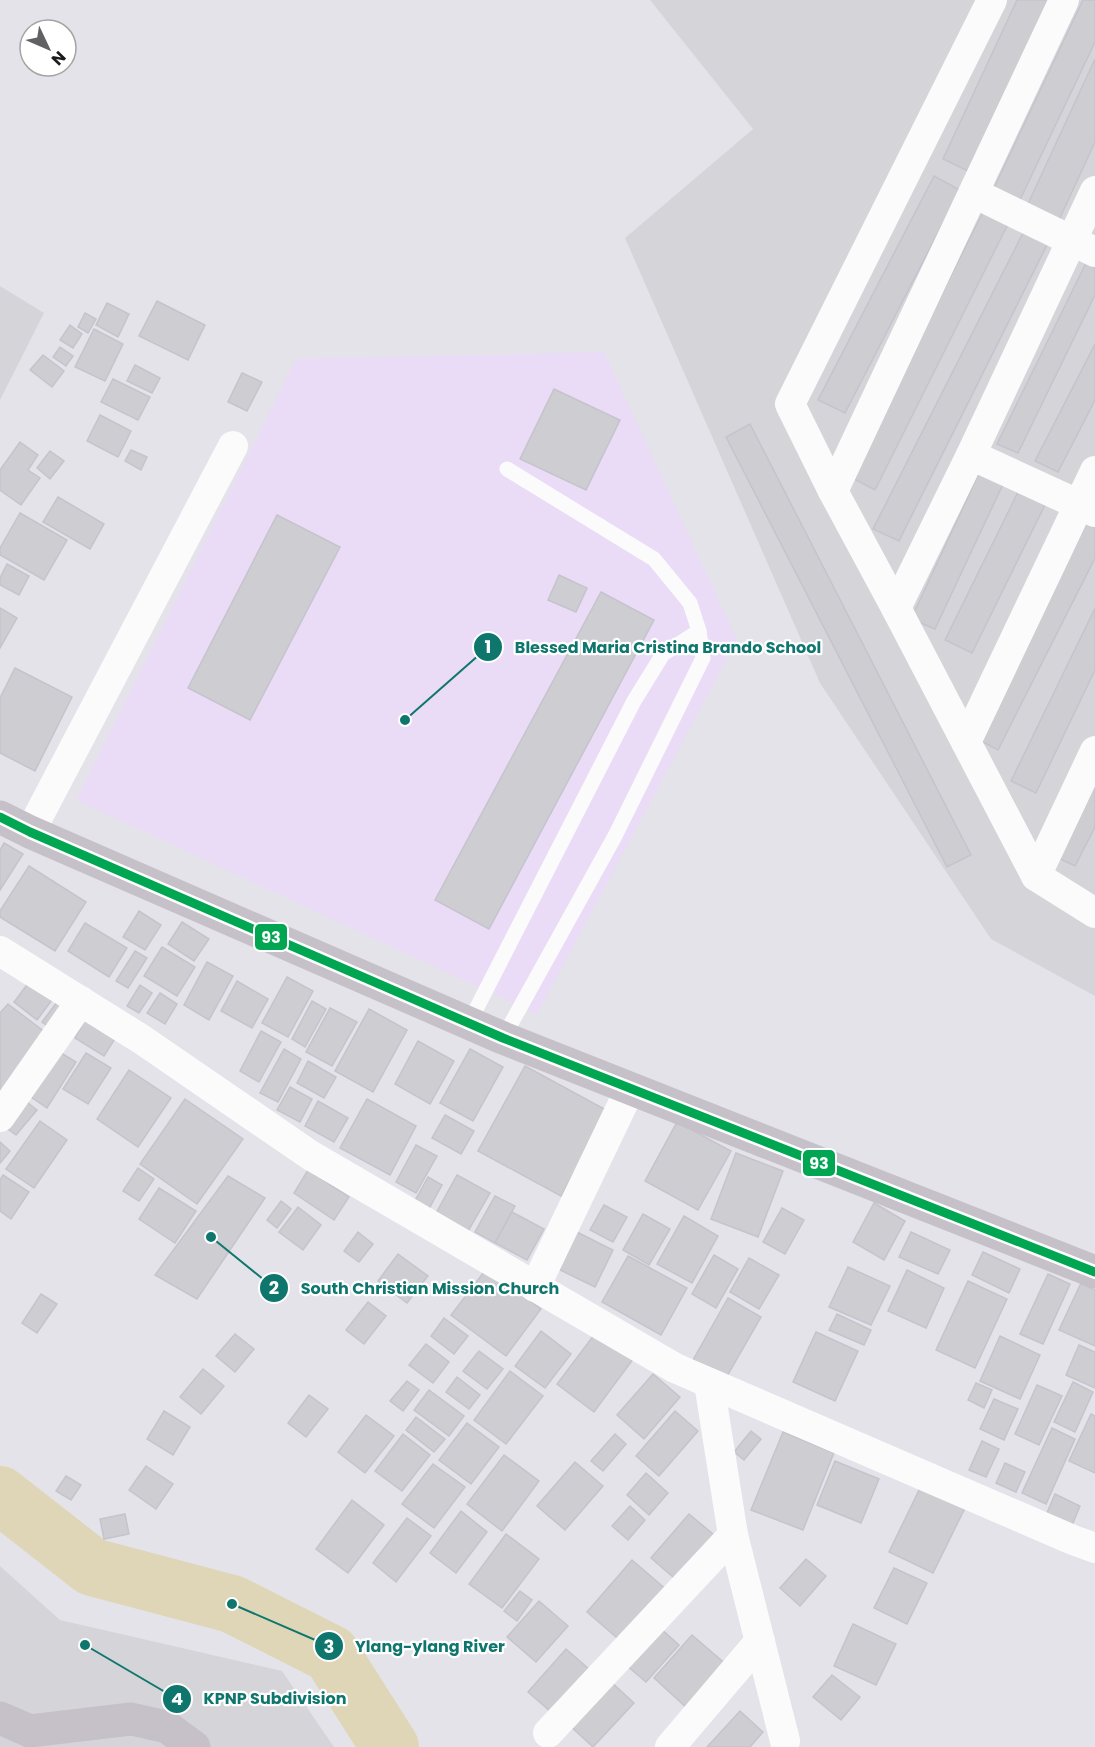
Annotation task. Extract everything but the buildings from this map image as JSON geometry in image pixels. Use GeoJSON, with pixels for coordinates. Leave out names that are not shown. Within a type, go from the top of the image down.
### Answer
{"type":"FeatureCollection","features":[{"type":"Feature","properties":{"kind":"main road"},"geometry":{"type":"LineString","coordinates":[[0,818],[503,1038],[1095,1272]]}},
{"type":"Feature","properties":{"kind":"main road"},"geometry":{"type":"LineString","coordinates":[[0,1718],[30,1731],[131,1719],[167,1727],[194,1747]]}},
{"type":"Feature","properties":{"kind":"street"},"geometry":{"type":"LineString","coordinates":[[993,0],[790,404],[832,491],[1036,876],[1095,913]]}},
{"type":"Feature","properties":{"kind":"street"},"geometry":{"type":"LineString","coordinates":[[832,491],[1064,0]]}},
{"type":"Feature","properties":{"kind":"street"},"geometry":{"type":"LineString","coordinates":[[896,608],[971,455],[1084,246],[1095,191]]}},
{"type":"Feature","properties":{"kind":"street"},"geometry":{"type":"LineString","coordinates":[[974,193],[1084,246]]}},
{"type":"Feature","properties":{"kind":"street"},"geometry":{"type":"LineString","coordinates":[[30,832],[233,446]]}},
{"type":"Feature","properties":{"kind":"street"},"geometry":{"type":"LineString","coordinates":[[971,455],[1087,508]]}},
{"type":"Feature","properties":{"kind":"street"},"geometry":{"type":"LineString","coordinates":[[966,742],[1087,508],[1095,471]]}},
{"type":"Feature","properties":{"kind":"street"},"geometry":{"type":"LineString","coordinates":[[1036,876],[1095,751]]}},
{"type":"Feature","properties":{"kind":"street"},"geometry":{"type":"LineString","coordinates":[[0,951],[141,1039],[310,1155],[675,1368],[1062,1536],[1095,1548]]}},
{"type":"Feature","properties":{"kind":"street"},"geometry":{"type":"LineString","coordinates":[[0,1117],[81,1001]]}},
{"type":"Feature","properties":{"kind":"street"},"geometry":{"type":"LineString","coordinates":[[536,1287],[630,1089]]}},
{"type":"Feature","properties":{"kind":"street"},"geometry":{"type":"LineString","coordinates":[[709,1383],[733,1535],[784,1741]]}},
{"type":"Feature","properties":{"kind":"street"},"geometry":{"type":"LineString","coordinates":[[548,1732],[733,1535]]}},
{"type":"Feature","properties":{"kind":"street"},"geometry":{"type":"LineString","coordinates":[[670,1747],[760,1641]]}},
{"type":"Feature","properties":{"kind":"lane"},"geometry":{"type":"LineString","coordinates":[[503,1038],[615,836],[703,658],[699,631],[690,603],[654,559],[507,468]]}},
{"type":"Feature","properties":{"kind":"lane"},"geometry":{"type":"LineString","coordinates":[[469,1023],[634,700],[663,654],[699,631]]}},
{"type":"Feature","properties":{"kind":"shaded area"},"geometry":{"type":"Polygon","coordinates":[[[650,0],[1095,0],[1095,996],[991,939],[820,683],[625,238],[753,129],[650,0]]]}},
{"type":"Feature","properties":{"kind":"shaded area"},"geometry":{"type":"Polygon","coordinates":[[[0,286],[44,313],[0,400],[0,286]]]}},
{"type":"Feature","properties":{"kind":"shaded area"},"geometry":{"type":"Polygon","coordinates":[[[604,352],[737,640],[537,1014],[76,800],[296,359],[604,352]]]}},
{"type":"Feature","properties":{"kind":"shaded area"},"geometry":{"type":"Polygon","coordinates":[[[0,1566],[60,1620],[282,1671],[334,1747],[0,1747],[0,1566]]]}},
{"type":"Feature","properties":{"kind":"waterway"},"geometry":{"type":"LineString","coordinates":[[0,1495],[92,1567],[232,1604],[331,1654],[390,1747]]}},
{"type":"Feature","properties":{"kind":"transit line","name":"93"},"geometry":{"type":"LineString","coordinates":[[0,817],[503,1038],[1095,1272]]}},
{"type":"Feature","properties":{"kind":"place","name":"Blessed Maria Cristina Brando School"},"geometry":{"type":"Point","coordinates":[405,720]}},
{"type":"Feature","properties":{"kind":"place","name":"South Christian Mission Church"},"geometry":{"type":"Point","coordinates":[211,1237]}},
{"type":"Feature","properties":{"kind":"place","name":"Ylang-ylang River"},"geometry":{"type":"Point","coordinates":[232,1604]}},
{"type":"Feature","properties":{"kind":"place","name":"KPNP Subdivision"},"geometry":{"type":"Point","coordinates":[85,1645]}}]}
